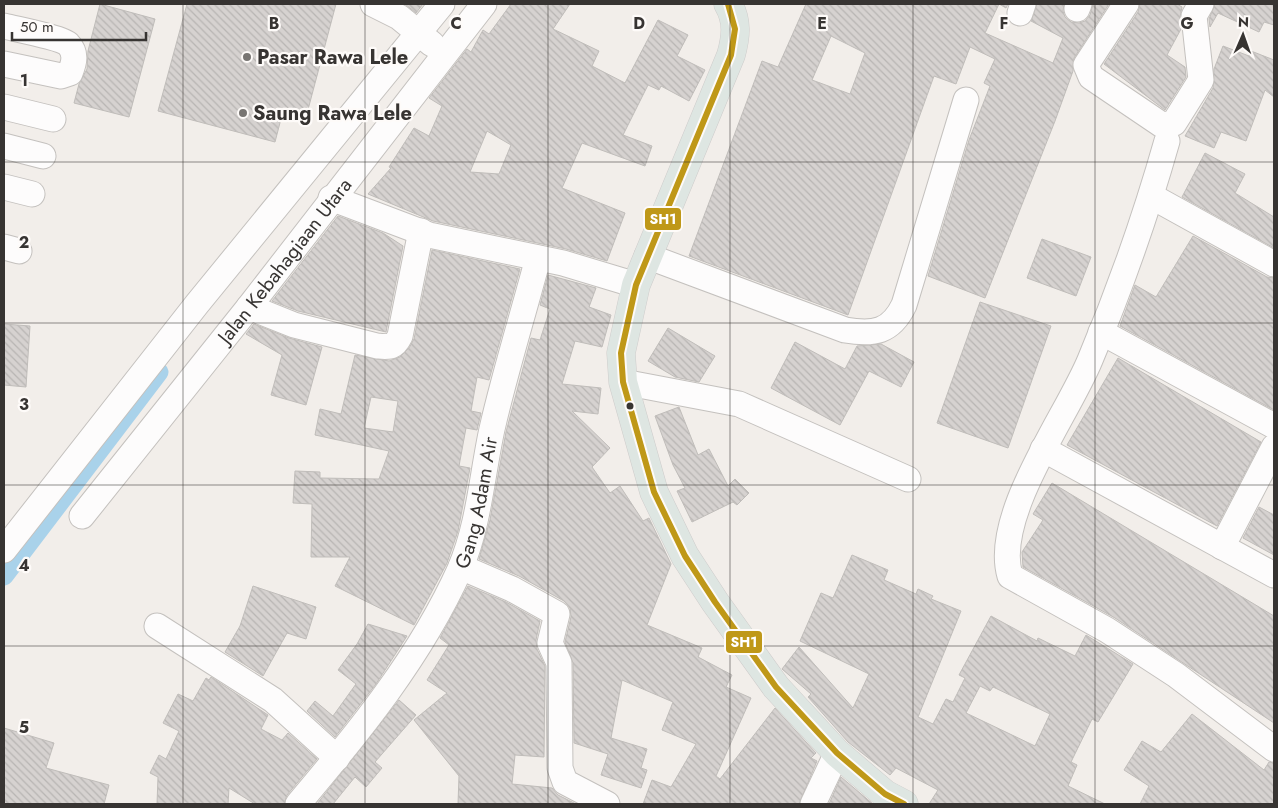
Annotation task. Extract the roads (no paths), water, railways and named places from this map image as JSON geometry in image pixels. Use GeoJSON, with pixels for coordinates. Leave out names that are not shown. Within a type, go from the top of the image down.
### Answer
{"type":"FeatureCollection","features":[{"type":"Feature","properties":{"kind":"main road"},"geometry":{"type":"LineString","coordinates":[[728,4],[735,15],[735,38],[731,55],[636,285],[621,353],[623,382],[654,492],[685,556],[715,602],[776,687],[837,753],[890,801]]}},
{"type":"Feature","properties":{"kind":"street"},"geometry":{"type":"LineString","coordinates":[[373,4],[399,17],[421,33],[441,53]]}},
{"type":"Feature","properties":{"kind":"street"},"geometry":{"type":"LineString","coordinates":[[4,550],[198,304],[421,33],[442,4]]}},
{"type":"Feature","properties":{"kind":"street","name":"Jalan Kebahagiaan Utara"},"geometry":{"type":"LineString","coordinates":[[82,516],[249,307],[441,53],[484,4]]}},
{"type":"Feature","properties":{"kind":"street"},"geometry":{"type":"LineString","coordinates":[[1126,4],[1086,64],[1091,77],[1162,125],[1174,123],[1200,80],[1194,16],[1200,4]]}},
{"type":"Feature","properties":{"kind":"street"},"geometry":{"type":"LineString","coordinates":[[4,26],[67,42],[73,51],[75,62],[70,73],[61,76],[4,64]]}},
{"type":"Feature","properties":{"kind":"street"},"geometry":{"type":"LineString","coordinates":[[647,256],[845,330],[868,332],[884,329],[897,319],[904,305],[966,100]]}},
{"type":"Feature","properties":{"kind":"street"},"geometry":{"type":"LineString","coordinates":[[4,107],[53,119]]}},
{"type":"Feature","properties":{"kind":"street"},"geometry":{"type":"LineString","coordinates":[[1167,141],[1151,196],[1090,361],[1043,449],[1018,507],[1007,544],[1006,562],[1010,576],[1107,630],[1176,675],[1274,749]]}},
{"type":"Feature","properties":{"kind":"street"},"geometry":{"type":"LineString","coordinates":[[4,146],[44,156]]}},
{"type":"Feature","properties":{"kind":"street"},"geometry":{"type":"LineString","coordinates":[[4,187],[32,194]]}},
{"type":"Feature","properties":{"kind":"street"},"geometry":{"type":"LineString","coordinates":[[1151,196],[1274,264]]}},
{"type":"Feature","properties":{"kind":"street"},"geometry":{"type":"LineString","coordinates":[[331,198],[421,231],[509,253],[538,258],[636,285]]}},
{"type":"Feature","properties":{"kind":"street"},"geometry":{"type":"LineString","coordinates":[[249,307],[294,325],[377,346],[391,347],[395,345],[400,336],[421,231]]}},
{"type":"Feature","properties":{"kind":"street","name":"Gang Adam Air"},"geometry":{"type":"LineString","coordinates":[[298,804],[337,758],[408,662],[461,567],[482,496],[486,458],[496,414],[538,258]]}},
{"type":"Feature","properties":{"kind":"street"},"geometry":{"type":"LineString","coordinates":[[1101,332],[1274,426]]}},
{"type":"Feature","properties":{"kind":"street"},"geometry":{"type":"LineString","coordinates":[[623,382],[740,404],[908,479]]}},
{"type":"Feature","properties":{"kind":"street"},"geometry":{"type":"LineString","coordinates":[[1222,547],[1274,448]]}},
{"type":"Feature","properties":{"kind":"street"},"geometry":{"type":"LineString","coordinates":[[1043,449],[1274,575]]}},
{"type":"Feature","properties":{"kind":"street"},"geometry":{"type":"LineString","coordinates":[[461,567],[512,589],[557,614],[550,643],[559,663],[560,768],[565,782],[607,804]]}},
{"type":"Feature","properties":{"kind":"street"},"geometry":{"type":"LineString","coordinates":[[157,626],[273,700],[337,758]]}},
{"type":"Feature","properties":{"kind":"street"},"geometry":{"type":"LineString","coordinates":[[813,804],[837,753]]}},
{"type":"Feature","properties":{"kind":"waterway"},"geometry":{"type":"LineString","coordinates":[[4,576],[159,372]]}},
{"type":"Feature","properties":{"kind":"place","name":"Pasar Rawa Lele"},"geometry":{"type":"Point","coordinates":[247,57]}},
{"type":"Feature","properties":{"kind":"place","name":"Saung Rawa Lele"},"geometry":{"type":"Point","coordinates":[243,113]}}]}
